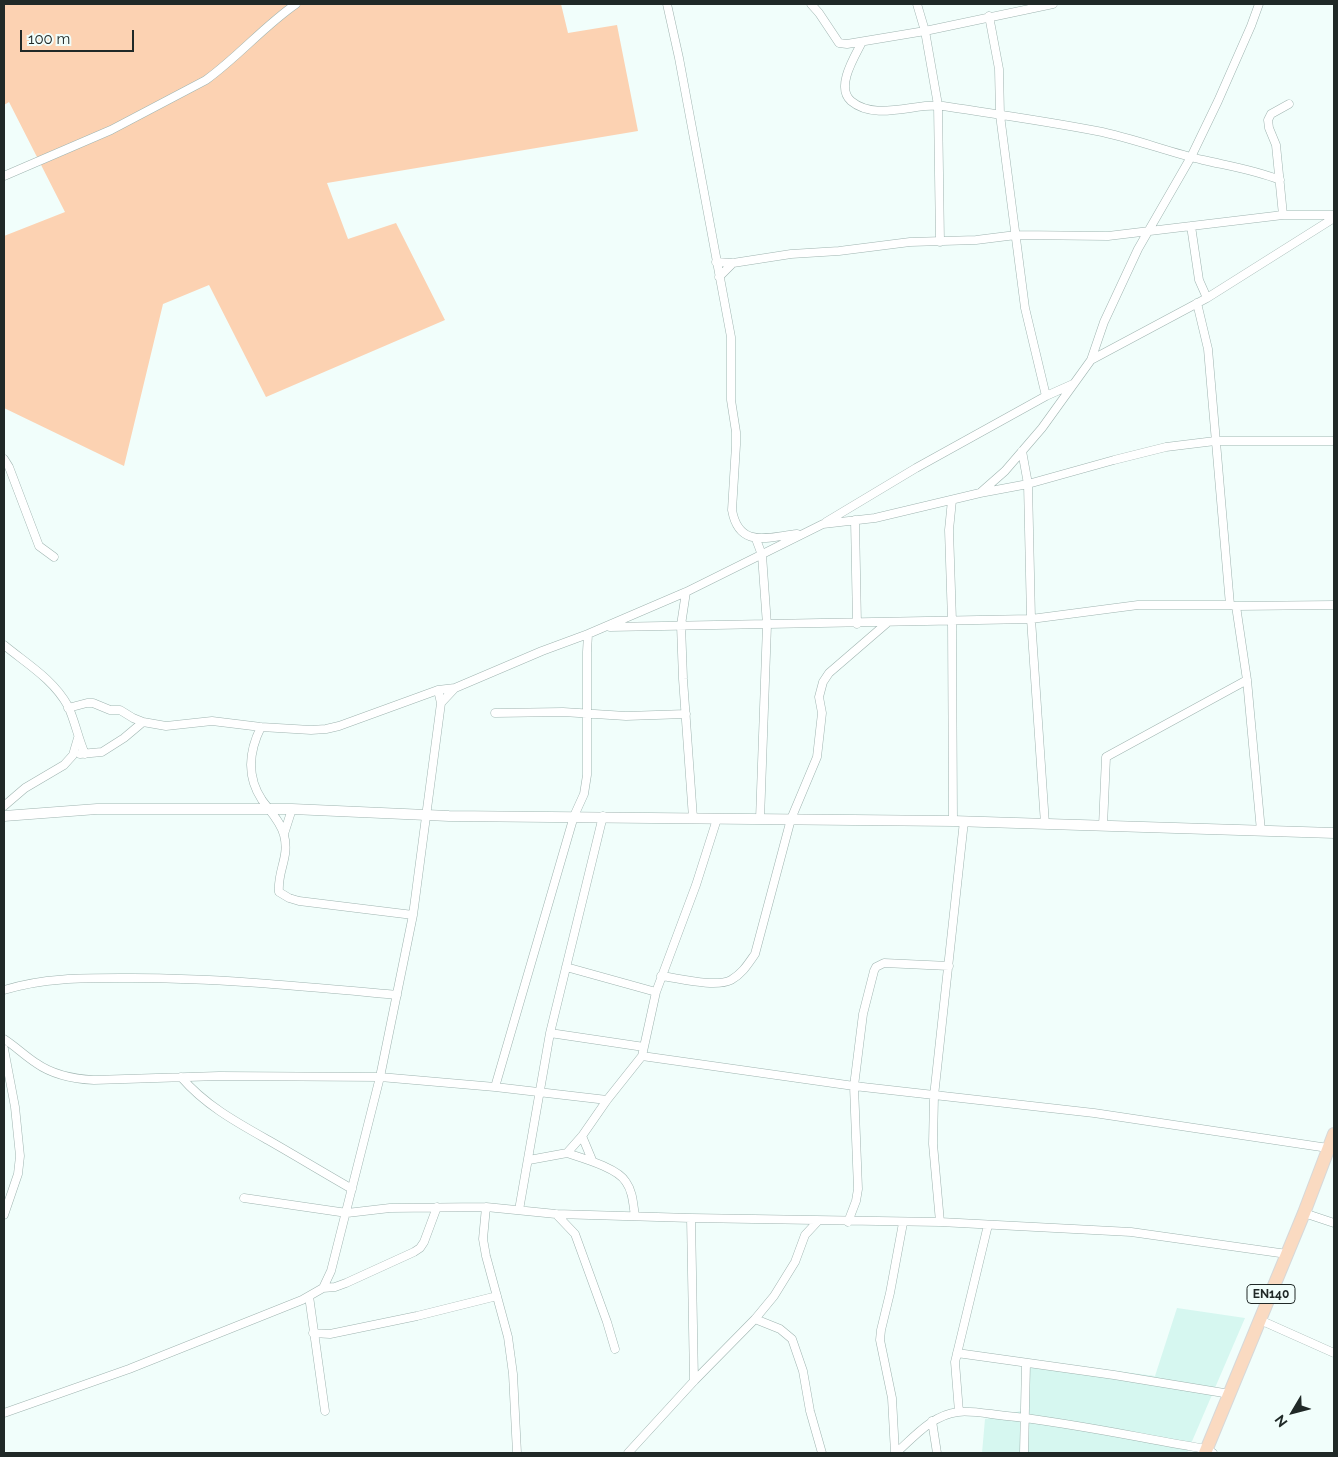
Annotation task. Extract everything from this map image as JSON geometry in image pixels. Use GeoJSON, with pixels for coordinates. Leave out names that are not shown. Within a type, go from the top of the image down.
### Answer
{"type":"FeatureCollection","features":[{"type":"Feature","properties":{"kind":"main road","name":"EN140"},"geometry":{"type":"LineString","coordinates":[[1208,1452],[1334,1134]]}},
{"type":"Feature","properties":{"kind":"street"},"geometry":{"type":"LineString","coordinates":[[4,176],[111,130],[206,80],[220,70],[283,13],[296,4]]}},
{"type":"Feature","properties":{"kind":"street"},"geometry":{"type":"LineString","coordinates":[[667,4],[681,67],[731,337],[731,400],[736,432],[732,510],[734,521],[738,529],[744,534],[756,539],[802,533]]}},
{"type":"Feature","properties":{"kind":"street"},"geometry":{"type":"LineString","coordinates":[[811,4],[839,43],[847,44],[924,31],[1053,4]]}},
{"type":"Feature","properties":{"kind":"street"},"geometry":{"type":"LineString","coordinates":[[917,4],[938,105],[940,242]]}},
{"type":"Feature","properties":{"kind":"street"},"geometry":{"type":"LineString","coordinates":[[980,493],[1005,471],[1042,428],[1090,360],[1104,322],[1138,249],[1191,157],[1222,93],[1259,4]]}},
{"type":"Feature","properties":{"kind":"street"},"geometry":{"type":"LineString","coordinates":[[989,16],[997,50],[1000,115],[1025,308],[1046,396]]}},
{"type":"Feature","properties":{"kind":"street"},"geometry":{"type":"LineString","coordinates":[[862,42],[848,71],[845,83],[846,95],[851,101],[863,108],[891,111],[938,105],[1098,131],[1191,157],[1268,175],[1280,180]]}},
{"type":"Feature","properties":{"kind":"street"},"geometry":{"type":"LineString","coordinates":[[1283,215],[1276,144],[1269,128],[1268,120],[1271,114],[1289,104]]}},
{"type":"Feature","properties":{"kind":"street"},"geometry":{"type":"LineString","coordinates":[[1268,175],[1279,167]]}},
{"type":"Feature","properties":{"kind":"street"},"geometry":{"type":"LineString","coordinates":[[716,262],[733,263],[791,254],[839,251],[910,242],[976,240],[1016,236],[1108,236],[1283,215],[1334,217]]}},
{"type":"Feature","properties":{"kind":"street"},"geometry":{"type":"LineString","coordinates":[[1090,360],[1207,298],[1334,217]]}},
{"type":"Feature","properties":{"kind":"street"},"geometry":{"type":"LineString","coordinates":[[1191,226],[1199,280],[1207,298]]}},
{"type":"Feature","properties":{"kind":"street"},"geometry":{"type":"LineString","coordinates":[[719,277],[733,263]]}},
{"type":"Feature","properties":{"kind":"street"},"geometry":{"type":"LineString","coordinates":[[1197,303],[1208,349],[1215,441],[1233,606],[1247,680],[1262,831]]}},
{"type":"Feature","properties":{"kind":"street"},"geometry":{"type":"LineString","coordinates":[[68,708],[92,703],[110,710],[120,710],[143,722],[166,726],[212,721],[262,727],[326,729],[339,726],[438,690],[455,688],[542,651],[605,628],[686,592],[823,524],[916,468],[1046,396],[1075,383]]}},
{"type":"Feature","properties":{"kind":"street"},"geometry":{"type":"LineString","coordinates":[[823,524],[883,516],[980,493],[1028,484],[1166,448],[1215,441],[1334,441]]}},
{"type":"Feature","properties":{"kind":"street"},"geometry":{"type":"LineString","coordinates":[[1022,451],[1028,484],[1031,619],[1045,824]]}},
{"type":"Feature","properties":{"kind":"street"},"geometry":{"type":"LineString","coordinates":[[4,459],[9,467],[39,546],[54,557]]}},
{"type":"Feature","properties":{"kind":"street"},"geometry":{"type":"LineString","coordinates":[[940,1222],[933,1144],[934,1096],[949,966],[959,821],[949,530],[952,500]]}},
{"type":"Feature","properties":{"kind":"street"},"geometry":{"type":"LineString","coordinates":[[856,520],[858,624]]}},
{"type":"Feature","properties":{"kind":"street"},"geometry":{"type":"LineString","coordinates":[[756,539],[762,555],[767,625],[760,820]]}},
{"type":"Feature","properties":{"kind":"street"},"geometry":{"type":"LineString","coordinates":[[686,592],[681,625],[693,818]]}},
{"type":"Feature","properties":{"kind":"street"},"geometry":{"type":"LineString","coordinates":[[605,628],[1031,619],[1138,605],[1334,605]]}},
{"type":"Feature","properties":{"kind":"street"},"geometry":{"type":"LineString","coordinates":[[661,976],[712,983],[730,981],[743,971],[755,954],[791,819],[817,757],[822,713],[819,697],[823,682],[829,673],[887,623]]}},
{"type":"Feature","properties":{"kind":"street"},"geometry":{"type":"LineString","coordinates":[[495,1087],[574,816],[584,794],[587,775],[588,634]]}},
{"type":"Feature","properties":{"kind":"street"},"geometry":{"type":"LineString","coordinates":[[4,645],[52,684],[68,708],[85,754]]}},
{"type":"Feature","properties":{"kind":"street"},"geometry":{"type":"LineString","coordinates":[[1103,826],[1106,757],[1247,680]]}},
{"type":"Feature","properties":{"kind":"street"},"geometry":{"type":"LineString","coordinates":[[441,703],[455,688]]}},
{"type":"Feature","properties":{"kind":"street"},"geometry":{"type":"LineString","coordinates":[[323,1288],[330,1272],[347,1213],[380,1077],[414,915],[441,703],[438,690]]}},
{"type":"Feature","properties":{"kind":"street"},"geometry":{"type":"LineString","coordinates":[[495,714],[563,712],[626,716],[686,714]]}},
{"type":"Feature","properties":{"kind":"street"},"geometry":{"type":"LineString","coordinates":[[73,755],[102,752],[124,738],[143,722]]}},
{"type":"Feature","properties":{"kind":"street"},"geometry":{"type":"LineString","coordinates":[[262,727],[252,747],[252,777],[259,795],[270,809],[284,834],[287,852],[278,882],[278,892],[299,901],[414,915]]}},
{"type":"Feature","properties":{"kind":"street"},"geometry":{"type":"LineString","coordinates":[[4,806],[25,788],[64,764],[73,755],[78,738]]}},
{"type":"Feature","properties":{"kind":"street"},"geometry":{"type":"LineString","coordinates":[[4,816],[98,809],[292,809],[427,815],[959,821],[1334,833]]}},
{"type":"Feature","properties":{"kind":"street"},"geometry":{"type":"LineString","coordinates":[[284,834],[292,809]]}},
{"type":"Feature","properties":{"kind":"street"},"geometry":{"type":"LineString","coordinates":[[519,1210],[550,1032],[603,816]]}},
{"type":"Feature","properties":{"kind":"street"},"geometry":{"type":"LineString","coordinates":[[567,1153],[642,1056],[661,976],[696,885],[718,819]]}},
{"type":"Feature","properties":{"kind":"street"},"geometry":{"type":"LineString","coordinates":[[848,1222],[856,1201],[858,1189],[854,1086],[863,1014],[876,967],[884,963],[949,966]]}},
{"type":"Feature","properties":{"kind":"street"},"geometry":{"type":"LineString","coordinates":[[566,967],[656,992]]}},
{"type":"Feature","properties":{"kind":"street"},"geometry":{"type":"LineString","coordinates":[[4,990],[16,986],[68,978],[176,978],[397,995]]}},
{"type":"Feature","properties":{"kind":"street"},"geometry":{"type":"LineString","coordinates":[[550,1032],[644,1047]]}},
{"type":"Feature","properties":{"kind":"street"},"geometry":{"type":"LineString","coordinates":[[5,1044],[54,1072],[73,1078],[94,1080],[219,1076],[380,1077],[495,1087],[607,1100]]}},
{"type":"Feature","properties":{"kind":"street"},"geometry":{"type":"LineString","coordinates":[[4,1215],[18,1174],[20,1156],[15,1107],[5,1044]]}},
{"type":"Feature","properties":{"kind":"street"},"geometry":{"type":"LineString","coordinates":[[642,1056],[854,1086],[1094,1113],[1328,1148]]}},
{"type":"Feature","properties":{"kind":"street"},"geometry":{"type":"LineString","coordinates":[[180,1077],[205,1101],[236,1122],[352,1189]]}},
{"type":"Feature","properties":{"kind":"street"},"geometry":{"type":"LineString","coordinates":[[582,1136],[592,1160]]}},
{"type":"Feature","properties":{"kind":"street"},"geometry":{"type":"LineString","coordinates":[[529,1160],[567,1153],[592,1160],[619,1174],[625,1180],[633,1199],[635,1216]]}},
{"type":"Feature","properties":{"kind":"street"},"geometry":{"type":"LineString","coordinates":[[244,1198],[347,1213],[390,1208],[486,1207],[556,1214],[848,1222],[940,1222],[1131,1232],[1287,1254]]}},
{"type":"Feature","properties":{"kind":"street"},"geometry":{"type":"LineString","coordinates":[[4,1413],[129,1369],[309,1296],[323,1288],[335,1287],[346,1283],[414,1252],[424,1242],[437,1207]]}},
{"type":"Feature","properties":{"kind":"street"},"geometry":{"type":"LineString","coordinates":[[486,1207],[483,1239],[508,1337],[513,1374],[517,1453]]}},
{"type":"Feature","properties":{"kind":"street"},"geometry":{"type":"LineString","coordinates":[[1304,1213],[1334,1223]]}},
{"type":"Feature","properties":{"kind":"street"},"geometry":{"type":"LineString","coordinates":[[556,1214],[575,1234],[615,1349]]}},
{"type":"Feature","properties":{"kind":"street"},"geometry":{"type":"LineString","coordinates":[[691,1218],[694,1381]]}},
{"type":"Feature","properties":{"kind":"street"},"geometry":{"type":"LineString","coordinates":[[793,1220],[805,1235]]}},
{"type":"Feature","properties":{"kind":"street"},"geometry":{"type":"LineString","coordinates":[[628,1453],[694,1381],[755,1319],[774,1296],[790,1271],[805,1235],[818,1221]]}},
{"type":"Feature","properties":{"kind":"street"},"geometry":{"type":"LineString","coordinates":[[896,1453],[892,1398],[880,1340],[903,1223]]}},
{"type":"Feature","properties":{"kind":"street"},"geometry":{"type":"LineString","coordinates":[[958,1412],[955,1362],[988,1225]]}},
{"type":"Feature","properties":{"kind":"street"},"geometry":{"type":"LineString","coordinates":[[309,1296],[325,1412]]}},
{"type":"Feature","properties":{"kind":"street"},"geometry":{"type":"LineString","coordinates":[[314,1333],[330,1334],[417,1316],[497,1296]]}},
{"type":"Feature","properties":{"kind":"street"},"geometry":{"type":"LineString","coordinates":[[755,1319],[780,1329],[792,1339],[803,1372],[810,1410],[822,1453]]}},
{"type":"Feature","properties":{"kind":"street"},"geometry":{"type":"LineString","coordinates":[[1260,1320],[1334,1353]]}},
{"type":"Feature","properties":{"kind":"street"},"geometry":{"type":"LineString","coordinates":[[957,1353],[1114,1375],[1230,1394]]}},
{"type":"Feature","properties":{"kind":"street"},"geometry":{"type":"LineString","coordinates":[[1024,1453],[1026,1363]]}},
{"type":"Feature","properties":{"kind":"street"},"geometry":{"type":"LineString","coordinates":[[896,1453],[932,1421],[958,1412],[1025,1418],[1208,1452]]}},
{"type":"Feature","properties":{"kind":"street"},"geometry":{"type":"LineString","coordinates":[[932,1421],[938,1453]]}},
{"type":"Feature","properties":{"kind":"shaded area"},"geometry":{"type":"Polygon","coordinates":[[[4,4],[561,4],[568,33],[617,25],[638,131],[327,183],[348,239],[396,223],[445,320],[266,397],[209,285],[163,304],[124,466],[4,408],[4,236],[65,212],[9,102],[4,105],[4,4]]]}},
{"type":"Feature","properties":{"kind":"shaded area"},"geometry":{"type":"Polygon","coordinates":[[[1177,1308],[1245,1318],[1187,1453],[982,1453],[985,1419],[1021,1411],[1023,1359],[1155,1376],[1177,1308]]]}}]}
